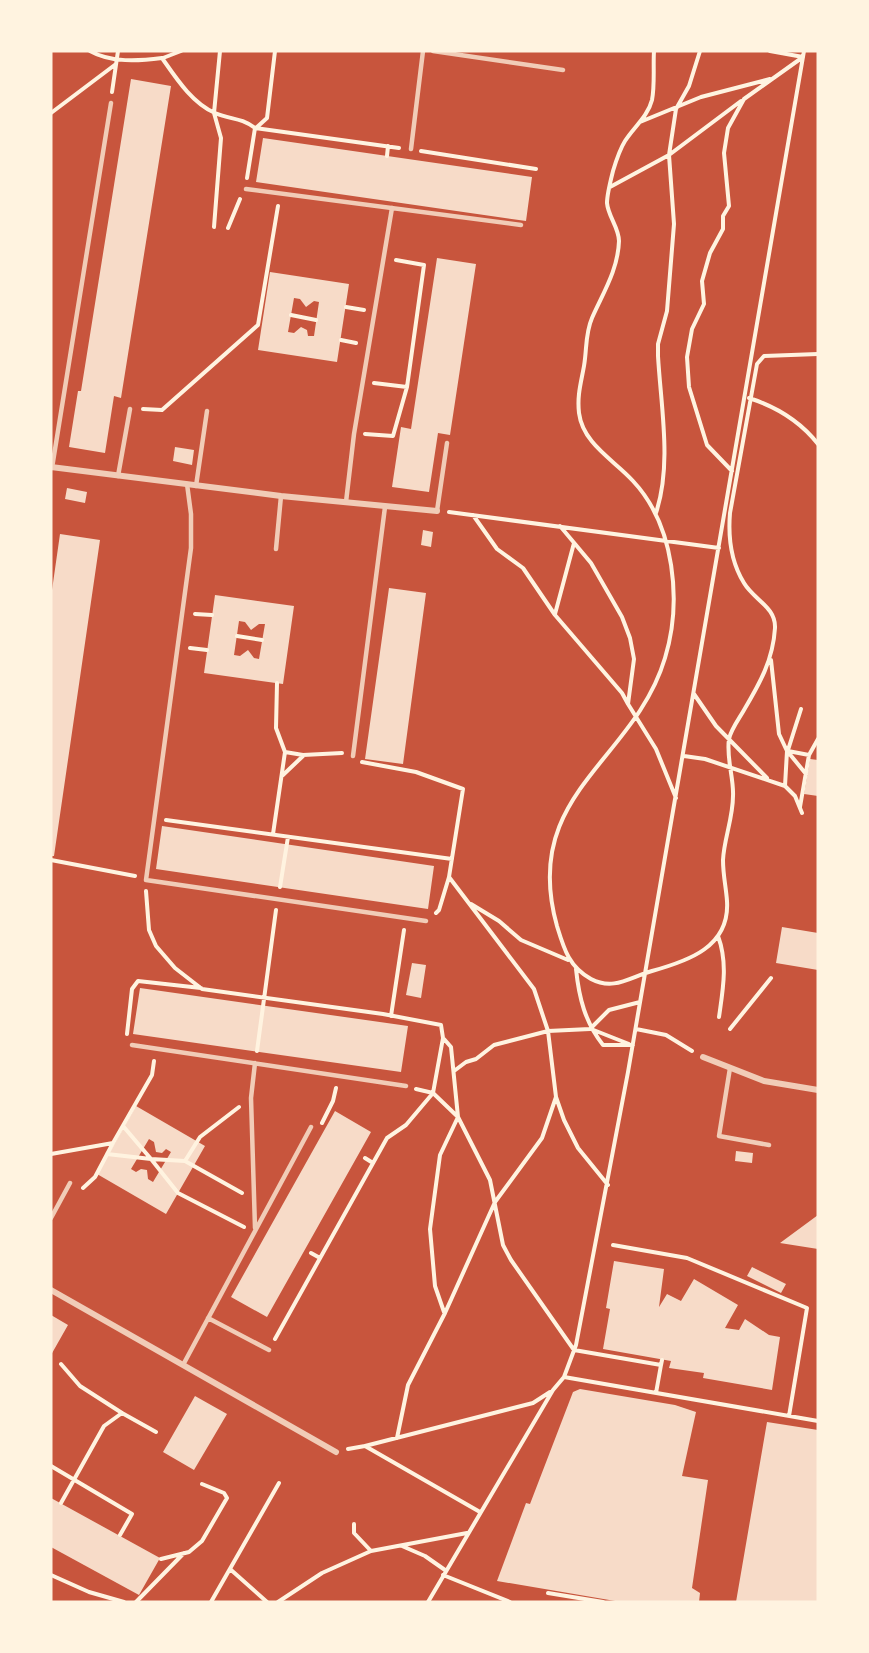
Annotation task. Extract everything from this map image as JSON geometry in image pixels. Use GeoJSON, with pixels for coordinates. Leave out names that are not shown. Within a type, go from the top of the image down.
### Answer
{"type":"FeatureCollection","features":[{"type":"Feature","properties":{"kind":"street"},"geometry":{"type":"LineString","coordinates":[[51,468],[281,496],[437,511]]}},
{"type":"Feature","properties":{"kind":"street"},"geometry":{"type":"LineString","coordinates":[[703,1057],[764,1081],[818,1090]]}},
{"type":"Feature","properties":{"kind":"street"},"geometry":{"type":"LineString","coordinates":[[51,1290],[336,1452]]}},
{"type":"Feature","properties":{"kind":"lane"},"geometry":{"type":"LineString","coordinates":[[411,149],[423,51]]}},
{"type":"Feature","properties":{"kind":"lane"},"geometry":{"type":"LineString","coordinates":[[433,51],[563,70]]}},
{"type":"Feature","properties":{"kind":"lane"},"geometry":{"type":"LineString","coordinates":[[51,468],[111,103]]}},
{"type":"Feature","properties":{"kind":"lane"},"geometry":{"type":"LineString","coordinates":[[246,189],[520,225]]}},
{"type":"Feature","properties":{"kind":"lane"},"geometry":{"type":"LineString","coordinates":[[346,502],[354,434],[392,208]]}},
{"type":"Feature","properties":{"kind":"lane"},"geometry":{"type":"LineString","coordinates":[[118,476],[130,409]]}},
{"type":"Feature","properties":{"kind":"lane"},"geometry":{"type":"LineString","coordinates":[[196,486],[207,411]]}},
{"type":"Feature","properties":{"kind":"lane"},"geometry":{"type":"LineString","coordinates":[[437,511],[447,443]]}},
{"type":"Feature","properties":{"kind":"lane"},"geometry":{"type":"LineString","coordinates":[[187,484],[191,514],[191,548],[146,880],[426,921]]}},
{"type":"Feature","properties":{"kind":"lane"},"geometry":{"type":"LineString","coordinates":[[276,549],[281,496]]}},
{"type":"Feature","properties":{"kind":"lane"},"geometry":{"type":"LineString","coordinates":[[353,753],[385,507]]}},
{"type":"Feature","properties":{"kind":"lane"},"geometry":{"type":"LineString","coordinates":[[132,1045],[406,1086]]}},
{"type":"Feature","properties":{"kind":"lane"},"geometry":{"type":"LineString","coordinates":[[255,1063],[251,1098],[255,1231]]}},
{"type":"Feature","properties":{"kind":"lane"},"geometry":{"type":"LineString","coordinates":[[730,1068],[719,1136],[769,1145]]}},
{"type":"Feature","properties":{"kind":"lane"},"geometry":{"type":"LineString","coordinates":[[183,1365],[311,1127]]}},
{"type":"Feature","properties":{"kind":"lane"},"geometry":{"type":"LineString","coordinates":[[51,1218],[70,1183]]}},
{"type":"Feature","properties":{"kind":"lane"},"geometry":{"type":"LineString","coordinates":[[208,1318],[269,1350]]}},
{"type":"Feature","properties":{"kind":"path"},"geometry":{"type":"LineString","coordinates":[[90,51],[117,62],[162,58],[181,51]]}},
{"type":"Feature","properties":{"kind":"path"},"geometry":{"type":"LineString","coordinates":[[111,103],[118,51]]}},
{"type":"Feature","properties":{"kind":"path"},"geometry":{"type":"LineString","coordinates":[[214,227],[221,138],[214,113],[220,51]]}},
{"type":"Feature","properties":{"kind":"path"},"geometry":{"type":"LineString","coordinates":[[228,228],[229,220],[246,189],[255,128],[267,118],[275,51]]}},
{"type":"Feature","properties":{"kind":"path"},"geometry":{"type":"LineString","coordinates":[[654,51],[651,101],[640,122],[625,142],[613,170],[607,202],[620,238],[616,265],[586,337],[585,365],[576,393],[580,424],[604,457],[632,480],[656,514],[670,561],[673,613],[664,662],[635,718],[583,783],[564,814],[557,836],[550,881],[554,913],[568,960],[576,969],[597,982],[607,985],[686,962],[702,953],[718,936],[726,915],[723,877],[724,851],[734,798],[729,740],[771,660]]}},
{"type":"Feature","properties":{"kind":"path"},"geometry":{"type":"LineString","coordinates":[[656,514],[663,491],[665,472],[657,356],[667,311],[674,224],[669,155],[676,109],[689,86],[700,51]]}},
{"type":"Feature","properties":{"kind":"path"},"geometry":{"type":"LineString","coordinates":[[770,51],[804,54]]}},
{"type":"Feature","properties":{"kind":"path"},"geometry":{"type":"LineString","coordinates":[[610,187],[669,155],[804,54]]}},
{"type":"Feature","properties":{"kind":"path"},"geometry":{"type":"LineString","coordinates":[[804,54],[729,527],[734,562],[745,585],[771,611],[775,619],[771,660],[779,734],[787,751],[806,774]]}},
{"type":"Feature","properties":{"kind":"path"},"geometry":{"type":"LineString","coordinates":[[162,58],[180,82],[204,107],[214,113],[244,119],[255,128],[536,169]]}},
{"type":"Feature","properties":{"kind":"path"},"geometry":{"type":"LineString","coordinates":[[51,114],[117,62]]}},
{"type":"Feature","properties":{"kind":"path"},"geometry":{"type":"LineString","coordinates":[[640,122],[701,97],[773,78]]}},
{"type":"Feature","properties":{"kind":"path"},"geometry":{"type":"LineString","coordinates":[[732,472],[706,445],[690,387],[687,357],[692,329],[704,304],[702,280],[710,253],[723,229],[723,216],[729,206],[724,153],[728,128],[744,99]]}},
{"type":"Feature","properties":{"kind":"path"},"geometry":{"type":"LineString","coordinates":[[387,156],[388,146]]}},
{"type":"Feature","properties":{"kind":"path"},"geometry":{"type":"LineString","coordinates":[[130,409],[162,410],[258,325],[263,311],[280,194]]}},
{"type":"Feature","properties":{"kind":"path"},"geometry":{"type":"LineString","coordinates":[[354,434],[393,436],[407,387],[424,265],[384,257]]}},
{"type":"Feature","properties":{"kind":"path"},"geometry":{"type":"LineString","coordinates":[[291,315],[316,320]]}},
{"type":"Feature","properties":{"kind":"path"},"geometry":{"type":"LineString","coordinates":[[428,1602],[553,1390],[564,1377],[574,1350],[608,1185],[732,472],[748,397],[757,364],[764,356],[818,354]]}},
{"type":"Feature","properties":{"kind":"path"},"geometry":{"type":"LineString","coordinates":[[363,382],[407,387]]}},
{"type":"Feature","properties":{"kind":"path"},"geometry":{"type":"LineString","coordinates":[[748,397],[772,406],[793,419],[818,443]]}},
{"type":"Feature","properties":{"kind":"path"},"geometry":{"type":"LineString","coordinates":[[437,511],[719,548]]}},
{"type":"Feature","properties":{"kind":"path"},"geometry":{"type":"LineString","coordinates":[[473,515],[497,549],[523,568],[555,615],[622,693],[635,718],[656,749],[676,799]]}},
{"type":"Feature","properties":{"kind":"path"},"geometry":{"type":"LineString","coordinates":[[560,526],[609,591],[630,638],[633,674],[628,704]]}},
{"type":"Feature","properties":{"kind":"path"},"geometry":{"type":"LineString","coordinates":[[555,615],[574,543]]}},
{"type":"Feature","properties":{"kind":"path"},"geometry":{"type":"LineString","coordinates":[[237,636],[262,640]]}},
{"type":"Feature","properties":{"kind":"path"},"geometry":{"type":"LineString","coordinates":[[273,834],[285,752],[276,728],[278,683]]}},
{"type":"Feature","properties":{"kind":"path"},"geometry":{"type":"LineString","coordinates":[[694,694],[716,726],[767,778]]}},
{"type":"Feature","properties":{"kind":"path"},"geometry":{"type":"LineString","coordinates":[[785,786],[787,751],[801,709]]}},
{"type":"Feature","properties":{"kind":"path"},"geometry":{"type":"LineString","coordinates":[[684,756],[731,767],[785,786],[795,796],[801,810],[809,755],[818,739]]}},
{"type":"Feature","properties":{"kind":"path"},"geometry":{"type":"LineString","coordinates":[[787,751],[809,755]]}},
{"type":"Feature","properties":{"kind":"path"},"geometry":{"type":"LineString","coordinates":[[285,752],[303,755],[333,754]]}},
{"type":"Feature","properties":{"kind":"path"},"geometry":{"type":"LineString","coordinates":[[353,753],[363,763],[416,772],[463,789],[449,877],[440,910],[426,921]]}},
{"type":"Feature","properties":{"kind":"path"},"geometry":{"type":"LineString","coordinates":[[283,775],[303,755]]}},
{"type":"Feature","properties":{"kind":"path"},"geometry":{"type":"LineString","coordinates":[[154,818],[452,859]]}},
{"type":"Feature","properties":{"kind":"path"},"geometry":{"type":"LineString","coordinates":[[255,1063],[288,837]]}},
{"type":"Feature","properties":{"kind":"path"},"geometry":{"type":"LineString","coordinates":[[51,860],[133,874],[146,880],[148,930],[156,946],[175,968],[202,988]]}},
{"type":"Feature","properties":{"kind":"path"},"geometry":{"type":"LineString","coordinates":[[449,877],[534,989],[548,1031],[556,1097],[578,1148],[608,1185]]}},
{"type":"Feature","properties":{"kind":"path"},"geometry":{"type":"LineString","coordinates":[[469,903],[499,921],[521,940],[568,960]]}},
{"type":"Feature","properties":{"kind":"path"},"geometry":{"type":"LineString","coordinates":[[391,1016],[406,918]]}},
{"type":"Feature","properties":{"kind":"path"},"geometry":{"type":"LineString","coordinates":[[718,936],[722,947],[725,980],[719,1017]]}},
{"type":"Feature","properties":{"kind":"path"},"geometry":{"type":"LineString","coordinates":[[576,969],[579,995],[590,1029],[603,1045],[633,1046]]}},
{"type":"Feature","properties":{"kind":"path"},"geometry":{"type":"LineString","coordinates":[[730,1029],[771,978]]}},
{"type":"Feature","properties":{"kind":"path"},"geometry":{"type":"LineString","coordinates":[[132,1045],[125,1031],[132,989],[138,981],[202,988],[441,1025],[443,1038],[433,1093],[406,1125],[387,1137],[269,1350]]}},
{"type":"Feature","properties":{"kind":"path"},"geometry":{"type":"LineString","coordinates":[[590,1029],[609,1010],[640,1002]]}},
{"type":"Feature","properties":{"kind":"path"},"geometry":{"type":"LineString","coordinates":[[454,1071],[466,1062],[476,1059],[494,1045],[548,1031],[590,1029],[633,1046]]}},
{"type":"Feature","properties":{"kind":"path"},"geometry":{"type":"LineString","coordinates":[[636,1029],[666,1035],[703,1057]]}},
{"type":"Feature","properties":{"kind":"path"},"geometry":{"type":"LineString","coordinates":[[443,1038],[451,1047],[458,1117],[440,1155],[430,1229],[435,1286],[445,1313]]}},
{"type":"Feature","properties":{"kind":"path"},"geometry":{"type":"LineString","coordinates":[[65,1192],[81,1190],[95,1177],[152,1075],[156,1048]]}},
{"type":"Feature","properties":{"kind":"path"},"geometry":{"type":"LineString","coordinates":[[311,1127],[320,1126],[325,1119],[333,1101],[338,1076]]}},
{"type":"Feature","properties":{"kind":"path"},"geometry":{"type":"LineString","coordinates":[[406,1086],[433,1093],[458,1117],[490,1180],[503,1245],[574,1350],[661,1362],[656,1393]]}},
{"type":"Feature","properties":{"kind":"path"},"geometry":{"type":"LineString","coordinates":[[397,1438],[408,1385],[445,1313],[495,1202],[542,1138],[556,1097]]}},
{"type":"Feature","properties":{"kind":"path"},"geometry":{"type":"LineString","coordinates":[[185,1161],[200,1137],[251,1098]]}},
{"type":"Feature","properties":{"kind":"path"},"geometry":{"type":"LineString","coordinates":[[123,1126],[178,1193],[237,1226],[255,1231]]}},
{"type":"Feature","properties":{"kind":"path"},"geometry":{"type":"LineString","coordinates":[[51,1154],[113,1143]]}},
{"type":"Feature","properties":{"kind":"path"},"geometry":{"type":"LineString","coordinates":[[108,1154],[185,1161],[254,1200]]}},
{"type":"Feature","properties":{"kind":"path"},"geometry":{"type":"LineString","coordinates":[[365,1158],[373,1163]]}},
{"type":"Feature","properties":{"kind":"path"},"geometry":{"type":"LineString","coordinates":[[613,1245],[687,1258],[807,1308],[789,1416]]}},
{"type":"Feature","properties":{"kind":"path"},"geometry":{"type":"LineString","coordinates":[[311,1253],[320,1258]]}},
{"type":"Feature","properties":{"kind":"path"},"geometry":{"type":"LineString","coordinates":[[61,1365],[80,1386],[156,1432]]}},
{"type":"Feature","properties":{"kind":"path"},"geometry":{"type":"LineString","coordinates":[[564,1377],[818,1421]]}},
{"type":"Feature","properties":{"kind":"path"},"geometry":{"type":"LineString","coordinates":[[336,1452],[533,1403],[553,1390]]}},
{"type":"Feature","properties":{"kind":"path"},"geometry":{"type":"LineString","coordinates":[[61,1503],[104,1426],[122,1413]]}},
{"type":"Feature","properties":{"kind":"path"},"geometry":{"type":"LineString","coordinates":[[364,1446],[480,1512]]}},
{"type":"Feature","properties":{"kind":"path"},"geometry":{"type":"LineString","coordinates":[[51,1466],[132,1514],[120,1535]]}},
{"type":"Feature","properties":{"kind":"path"},"geometry":{"type":"LineString","coordinates":[[211,1602],[279,1483]]}},
{"type":"Feature","properties":{"kind":"path"},"geometry":{"type":"LineString","coordinates":[[136,1602],[185,1553],[202,1541],[227,1498],[224,1493],[202,1484]]}},
{"type":"Feature","properties":{"kind":"path"},"geometry":{"type":"LineString","coordinates":[[354,1524],[354,1533],[371,1551]]}},
{"type":"Feature","properties":{"kind":"path"},"geometry":{"type":"LineString","coordinates":[[278,1602],[322,1573],[371,1551],[467,1533]]}},
{"type":"Feature","properties":{"kind":"path"},"geometry":{"type":"LineString","coordinates":[[398,1545],[417,1552],[444,1572],[510,1602]]}},
{"type":"Feature","properties":{"kind":"path"},"geometry":{"type":"LineString","coordinates":[[161,1558],[185,1553]]}},
{"type":"Feature","properties":{"kind":"path"},"geometry":{"type":"LineString","coordinates":[[230,1569],[267,1602]]}},
{"type":"Feature","properties":{"kind":"path"},"geometry":{"type":"LineString","coordinates":[[51,1575],[88,1592],[124,1602]]}},
{"type":"Feature","properties":{"kind":"path"},"geometry":{"type":"LineString","coordinates":[[548,1593],[603,1602]]}},
{"type":"Feature","properties":{"kind":"building"},"geometry":{"type":"Polygon","coordinates":[[[131,79],[171,86],[121,398],[114,396],[105,453],[69,447],[78,391],[81,391],[131,79]]]}},
{"type":"Feature","properties":{"kind":"building"},"geometry":{"type":"Polygon","coordinates":[[[263,138],[532,177],[526,221],[256,182],[263,138]]]}},
{"type":"Feature","properties":{"kind":"building"},"geometry":{"type":"Polygon","coordinates":[[[437,258],[476,264],[450,435],[438,433],[429,492],[392,487],[401,427],[411,429],[437,258]]]}},
{"type":"Feature","properties":{"kind":"building"},"geometry":{"type":"Polygon","coordinates":[[[270,272],[349,284],[337,362],[258,350],[270,272]],[[294,298],[288,332],[294,333],[301,327],[307,330],[308,336],[314,336],[319,302],[314,301],[306,307],[300,299],[294,298]]]}},
{"type":"Feature","properties":{"kind":"building"},"geometry":{"type":"Polygon","coordinates":[[[175,447],[194,450],[192,465],[173,461],[175,447]]]}},
{"type":"Feature","properties":{"kind":"building"},"geometry":{"type":"Polygon","coordinates":[[[67,488],[87,492],[85,503],[65,499],[67,488]]]}},
{"type":"Feature","properties":{"kind":"building"},"geometry":{"type":"Polygon","coordinates":[[[423,530],[433,532],[431,547],[421,545],[423,530]]]}},
{"type":"Feature","properties":{"kind":"building"},"geometry":{"type":"Polygon","coordinates":[[[60,534],[100,540],[54,856],[51,856],[51,597],[60,534]]]}},
{"type":"Feature","properties":{"kind":"building"},"geometry":{"type":"Polygon","coordinates":[[[389,588],[426,593],[403,764],[365,759],[389,588]]]}},
{"type":"Feature","properties":{"kind":"building"},"geometry":{"type":"Polygon","coordinates":[[[215,595],[294,606],[283,684],[204,673],[215,595]],[[239,621],[234,655],[240,656],[248,650],[254,658],[259,659],[265,624],[259,624],[251,630],[245,622],[239,621]]]}},
{"type":"Feature","properties":{"kind":"building"},"geometry":{"type":"Polygon","coordinates":[[[810,759],[818,760],[818,796],[804,794],[810,759]]]}},
{"type":"Feature","properties":{"kind":"building"},"geometry":{"type":"Polygon","coordinates":[[[162,826],[434,866],[428,909],[156,869],[162,826]]]}},
{"type":"Feature","properties":{"kind":"building"},"geometry":{"type":"Polygon","coordinates":[[[782,927],[818,933],[818,970],[776,963],[782,927]]]}},
{"type":"Feature","properties":{"kind":"building"},"geometry":{"type":"Polygon","coordinates":[[[412,963],[426,965],[421,998],[406,995],[412,963]]]}},
{"type":"Feature","properties":{"kind":"building"},"geometry":{"type":"Polygon","coordinates":[[[140,988],[408,1026],[401,1072],[133,1034],[140,988]]]}},
{"type":"Feature","properties":{"kind":"building"},"geometry":{"type":"Polygon","coordinates":[[[136,1106],[205,1146],[166,1214],[97,1174],[136,1106]],[[149,1139],[131,1169],[136,1172],[141,1169],[147,1170],[148,1179],[153,1182],[171,1152],[166,1149],[162,1153],[156,1152],[154,1142],[149,1139]]]}},
{"type":"Feature","properties":{"kind":"building"},"geometry":{"type":"Polygon","coordinates":[[[335,1111],[371,1132],[267,1317],[231,1297],[335,1111]]]}},
{"type":"Feature","properties":{"kind":"building"},"geometry":{"type":"Polygon","coordinates":[[[736,1151],[753,1153],[752,1163],[735,1161],[736,1151]]]}},
{"type":"Feature","properties":{"kind":"building"},"geometry":{"type":"Polygon","coordinates":[[[818,1215],[818,1249],[780,1243],[818,1215]]]}},
{"type":"Feature","properties":{"kind":"building"},"geometry":{"type":"Polygon","coordinates":[[[614,1261],[664,1269],[659,1307],[667,1294],[681,1301],[694,1279],[738,1305],[725,1328],[739,1330],[745,1319],[769,1335],[780,1337],[772,1390],[703,1378],[704,1373],[669,1368],[671,1361],[603,1349],[610,1309],[606,1308],[614,1261]]]}},
{"type":"Feature","properties":{"kind":"building"},"geometry":{"type":"Polygon","coordinates":[[[752,1267],[786,1284],[781,1293],[747,1276],[752,1267]]]}},
{"type":"Feature","properties":{"kind":"building"},"geometry":{"type":"Polygon","coordinates":[[[51,1315],[68,1325],[51,1355],[51,1315]]]}},
{"type":"Feature","properties":{"kind":"building"},"geometry":{"type":"Polygon","coordinates":[[[580,1389],[675,1405],[696,1412],[682,1476],[708,1480],[692,1588],[700,1593],[699,1602],[621,1602],[497,1581],[526,1503],[530,1504],[573,1392],[580,1389]]]}},
{"type":"Feature","properties":{"kind":"building"},"geometry":{"type":"Polygon","coordinates":[[[195,1396],[227,1414],[194,1470],[163,1452],[195,1396]]]}},
{"type":"Feature","properties":{"kind":"building"},"geometry":{"type":"Polygon","coordinates":[[[767,1422],[818,1430],[818,1602],[736,1602],[767,1422]]]}},
{"type":"Feature","properties":{"kind":"building"},"geometry":{"type":"Polygon","coordinates":[[[51,1498],[160,1558],[139,1595],[51,1547],[51,1498]]]}}]}
